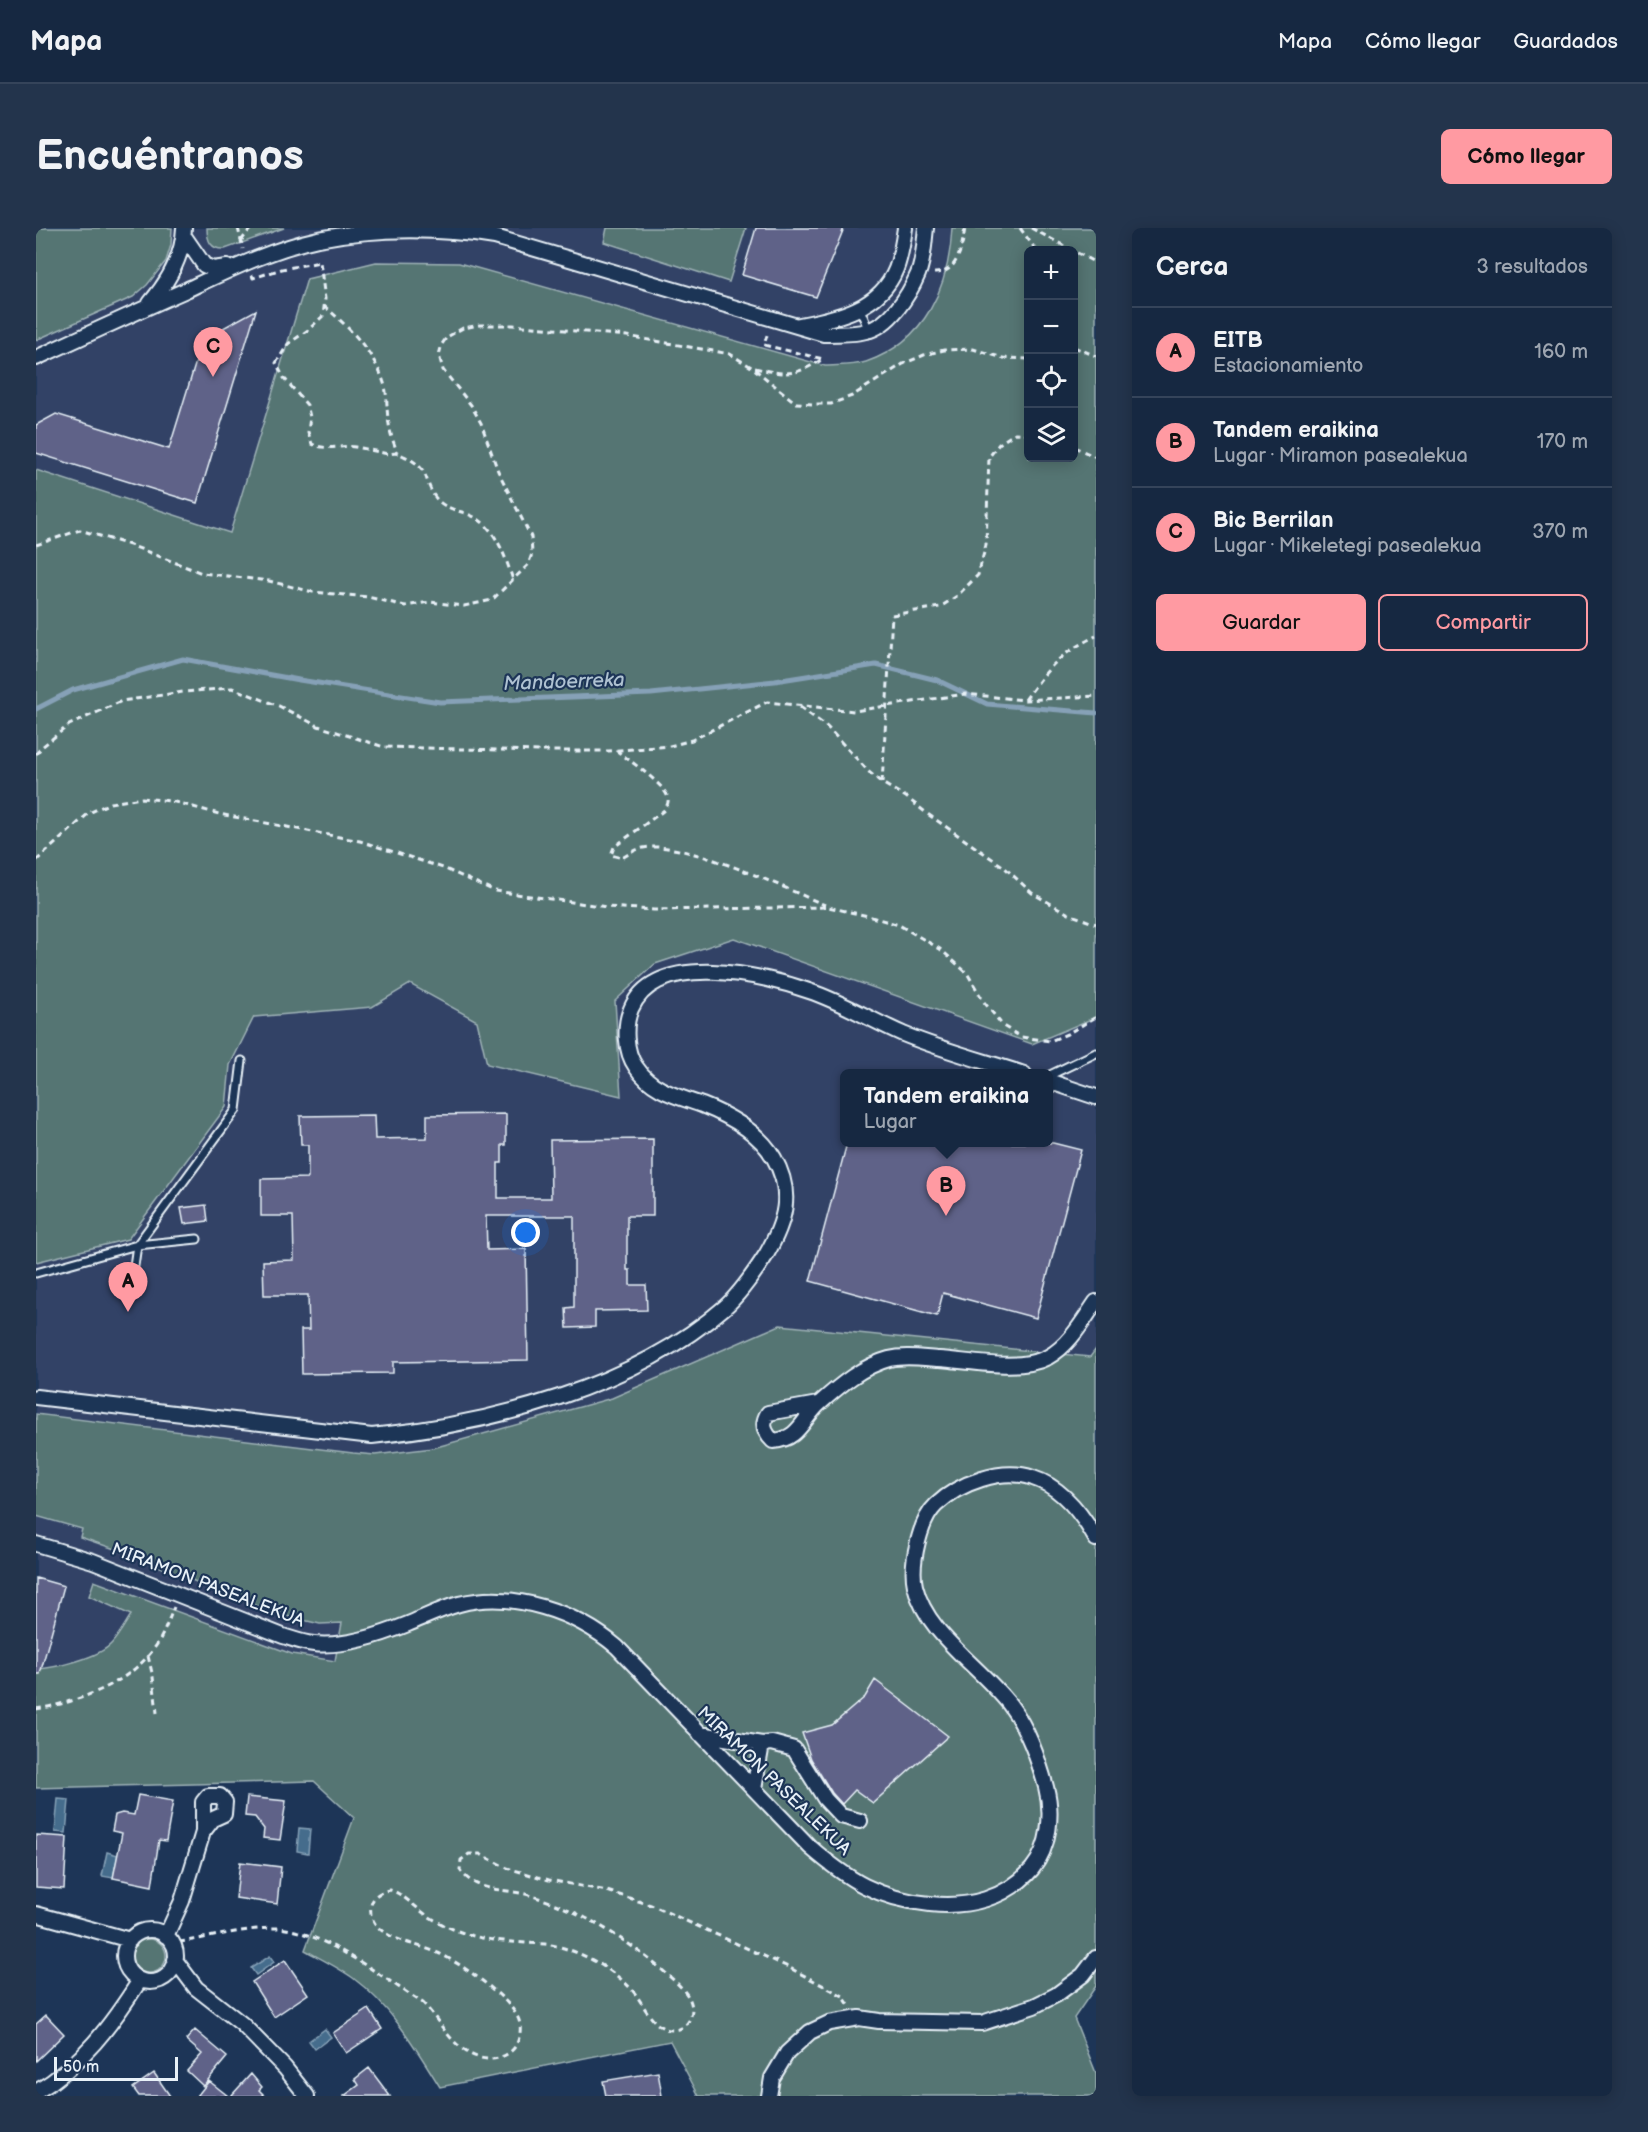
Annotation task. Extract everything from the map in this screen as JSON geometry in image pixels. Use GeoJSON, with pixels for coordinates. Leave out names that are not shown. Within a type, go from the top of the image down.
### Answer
{"type":"FeatureCollection","features":[{"type":"Feature","properties":{"kind":"street"},"geometry":{"type":"LineString","coordinates":[[795,326],[829,320],[860,309],[881,293],[895,272],[905,228]]}},
{"type":"Feature","properties":{"kind":"street"},"geometry":{"type":"LineString","coordinates":[[36,358],[247,262],[301,243],[351,233],[393,230],[455,230],[527,245],[824,334],[869,331],[889,319],[909,291],[918,273],[926,228]]}},
{"type":"Feature","properties":{"kind":"street"},"geometry":{"type":"LineString","coordinates":[[184,232],[204,265],[213,269],[247,262]]}},
{"type":"Feature","properties":{"kind":"street"},"geometry":{"type":"LineString","coordinates":[[147,307],[172,272],[184,232]]}},
{"type":"Feature","properties":{"kind":"street"},"geometry":{"type":"LineString","coordinates":[[36,1397],[372,1436],[415,1432],[491,1417],[536,1405],[642,1362],[684,1338],[727,1305],[758,1267],[778,1234],[786,1207],[783,1178],[773,1156],[750,1131],[730,1118],[652,1085],[634,1065],[629,1048],[627,1027],[630,1011],[638,996],[653,984],[673,976],[700,972],[729,973],[810,991],[903,1034],[1009,1069]]}},
{"type":"Feature","properties":{"kind":"street"},"geometry":{"type":"LineString","coordinates":[[1053,1083],[1096,1097]]}},
{"type":"Feature","properties":{"kind":"street"},"geometry":{"type":"LineString","coordinates":[[818,1404],[872,1365],[892,1359],[1035,1363],[1050,1356],[1069,1339],[1096,1302]]}},
{"type":"Feature","properties":{"kind":"street","name":"MIRAMON PASEALEKUA"},"geometry":{"type":"LineString","coordinates":[[36,1544],[93,1560],[283,1636],[314,1644],[370,1637],[461,1603],[481,1600],[534,1605],[581,1623],[610,1641],[828,1863],[858,1884],[884,1895],[914,1902],[959,1905],[995,1897],[1024,1879],[1036,1864],[1049,1829],[1050,1803],[1036,1755],[1023,1724],[984,1675],[942,1636],[927,1614],[915,1585],[915,1554],[923,1528],[935,1506],[958,1489],[978,1480],[1002,1475],[1032,1477],[1052,1487],[1073,1505],[1086,1521],[1096,1539]]}},
{"type":"Feature","properties":{"kind":"street"},"geometry":{"type":"LineString","coordinates":[[700,1734],[762,1744],[772,1743],[794,1749],[825,1799],[842,1816],[860,1821]]}},
{"type":"Feature","properties":{"kind":"street"},"geometry":{"type":"LineString","coordinates":[[754,1789],[762,1744]]}},
{"type":"Feature","properties":{"kind":"street"},"geometry":{"type":"LineString","coordinates":[[169,1940],[209,1816]]}},
{"type":"Feature","properties":{"kind":"street"},"geometry":{"type":"LineString","coordinates":[[36,1914],[130,1940]]}},
{"type":"Feature","properties":{"kind":"street"},"geometry":{"type":"LineString","coordinates":[[145,1930],[154,1930],[169,1940],[175,1951],[175,1960],[169,1973],[162,1979],[154,1982],[140,1980],[127,1968],[124,1960],[125,1948],[136,1934],[145,1930]]}},
{"type":"Feature","properties":{"kind":"street"},"geometry":{"type":"LineString","coordinates":[[769,2096],[772,2078],[778,2066],[799,2040],[829,2023],[860,2018],[879,2021],[982,2023],[1034,2006],[1056,1995],[1083,1975],[1096,1958]]}},
{"type":"Feature","properties":{"kind":"street"},"geometry":{"type":"LineString","coordinates":[[175,1960],[196,1988],[242,2024],[285,2068],[307,2096]]}},
{"type":"Feature","properties":{"kind":"street"},"geometry":{"type":"LineString","coordinates":[[162,1979],[196,1988]]}},
{"type":"Feature","properties":{"kind":"street"},"geometry":{"type":"LineString","coordinates":[[36,2092],[71,2068],[98,2041],[140,1980]]}},
{"type":"Feature","properties":{"kind":"lane"},"geometry":{"type":"LineString","coordinates":[[860,309],[869,331]]}},
{"type":"Feature","properties":{"kind":"lane"},"geometry":{"type":"LineString","coordinates":[[1053,1074],[1096,1053]]}},
{"type":"Feature","properties":{"kind":"lane"},"geometry":{"type":"LineString","coordinates":[[132,1287],[138,1245],[236,1110],[242,1062]]}},
{"type":"Feature","properties":{"kind":"lane"},"geometry":{"type":"LineString","coordinates":[[36,1273],[138,1245],[197,1239]]}},
{"type":"Feature","properties":{"kind":"path"},"geometry":{"type":"LineString","coordinates":[[241,241],[251,228]]}},
{"type":"Feature","properties":{"kind":"path"},"geometry":{"type":"LineString","coordinates":[[918,273],[940,273],[952,268],[958,258],[965,228]]}},
{"type":"Feature","properties":{"kind":"path"},"geometry":{"type":"LineString","coordinates":[[1020,228],[1033,246]]}},
{"type":"Feature","properties":{"kind":"path"},"geometry":{"type":"LineString","coordinates":[[1031,228],[1096,263]]}},
{"type":"Feature","properties":{"kind":"path"},"geometry":{"type":"LineString","coordinates":[[320,262],[325,299],[322,316],[309,330],[288,344],[276,363],[284,378],[307,405],[310,417],[308,432],[312,444],[320,448],[338,446],[389,453],[397,452],[419,465],[435,497],[447,507],[477,518],[492,534],[506,560],[513,580]]}},
{"type":"Feature","properties":{"kind":"path"},"geometry":{"type":"LineString","coordinates":[[324,306],[336,315],[367,350],[377,367],[385,384],[389,425],[397,452]]}},
{"type":"Feature","properties":{"kind":"path"},"geometry":{"type":"LineString","coordinates":[[753,368],[786,375],[807,368],[823,359],[764,345],[772,319]]}},
{"type":"Feature","properties":{"kind":"path"},"geometry":{"type":"LineString","coordinates":[[36,545],[80,530],[129,545],[202,573],[268,581],[313,592],[368,597],[405,606],[430,602],[464,606],[492,600],[528,565],[532,554],[531,537],[498,471],[482,423],[471,405],[443,370],[439,355],[447,337],[463,328],[480,325],[513,325],[627,336],[730,354],[753,368],[796,403],[831,404],[852,396],[903,364],[944,350],[973,349],[1003,358],[1024,359]]}},
{"type":"Feature","properties":{"kind":"path"},"geometry":{"type":"LineString","coordinates":[[1078,349],[1096,356]]}},
{"type":"Feature","properties":{"kind":"path"},"geometry":{"type":"LineString","coordinates":[[882,783],[892,615],[940,607],[957,596],[978,574],[986,545],[989,457],[999,444],[1015,433],[1024,434]]}},
{"type":"Feature","properties":{"kind":"path"},"geometry":{"type":"LineString","coordinates":[[1078,449],[1096,457]]}},
{"type":"Feature","properties":{"kind":"path"},"geometry":{"type":"LineString","coordinates":[[1025,700],[1050,667],[1071,648],[1096,636]]}},
{"type":"Feature","properties":{"kind":"path"},"geometry":{"type":"LineString","coordinates":[[36,754],[69,725],[122,701],[232,688],[279,706],[318,726],[384,747],[529,751],[616,750],[670,746],[692,740],[766,702],[854,711],[965,694],[1025,700],[1096,696]]}},
{"type":"Feature","properties":{"kind":"path"},"geometry":{"type":"LineString","coordinates":[[798,705],[813,714],[882,783],[906,796],[929,815],[1004,867],[1032,893],[1069,914],[1096,924]]}},
{"type":"Feature","properties":{"kind":"path"},"geometry":{"type":"LineString","coordinates":[[616,750],[661,786],[668,798],[667,806],[663,811],[614,848],[611,855],[622,858],[640,848],[666,848],[690,853],[730,866],[828,907],[899,925],[940,949],[967,974],[984,1002],[1003,1026],[1021,1037],[1050,1041],[1068,1034],[1096,1017]]}},
{"type":"Feature","properties":{"kind":"path"},"geometry":{"type":"LineString","coordinates":[[36,861],[89,813],[110,803],[142,798],[171,801],[219,814],[360,841],[443,868],[495,891],[608,907],[654,910],[828,907]]}},
{"type":"Feature","properties":{"kind":"path"},"geometry":{"type":"LineString","coordinates":[[36,1709],[57,1706],[88,1696],[112,1683],[148,1656],[159,1641],[179,1595]]}},
{"type":"Feature","properties":{"kind":"path"},"geometry":{"type":"LineString","coordinates":[[148,1656],[157,1713]]}},
{"type":"Feature","properties":{"kind":"path"},"geometry":{"type":"LineString","coordinates":[[169,1940],[270,1928],[293,1929],[315,1936],[423,2003],[460,2048],[477,2057],[492,2060],[515,2048],[520,2038],[518,2016],[493,1989],[440,1953],[392,1936],[379,1929],[373,1922],[371,1901],[378,1893],[389,1890],[398,1893],[430,1917],[459,1933],[481,1939],[546,1944],[566,1949],[614,1974],[632,1990],[653,2020],[663,2029],[675,2031],[686,2026],[692,2016],[693,2007],[690,1999],[682,1988],[641,1952],[606,1929],[573,1912],[529,1895],[477,1886],[460,1870],[461,1860],[469,1854],[480,1854],[507,1868],[549,1880],[607,1891],[651,1905],[786,1966],[843,1996],[860,2018]]}},
{"type":"Feature","properties":{"kind":"shaded area"},"geometry":{"type":"Polygon","coordinates":[[[36,228],[952,228],[945,277],[935,303],[922,325],[900,345],[865,362],[825,366],[459,263],[376,262],[307,279],[230,533],[36,470],[36,228]]]}},
{"type":"Feature","properties":{"kind":"shaded area"},"geometry":{"type":"Polygon","coordinates":[[[734,938],[1032,1044],[1096,1017],[1096,1349],[1091,1357],[780,1325],[612,1398],[342,1623],[314,1781],[36,1788],[36,1262],[128,1239],[226,1107],[230,1065],[254,1017],[372,1007],[410,984],[621,1096],[615,1001],[655,964],[734,938]]]}},
{"type":"Feature","properties":{"kind":"shaded area"},"geometry":{"type":"Polygon","coordinates":[[[58,1799],[69,1800],[66,1833],[55,1832],[58,1799]]]}},
{"type":"Feature","properties":{"kind":"shaded area"},"geometry":{"type":"Polygon","coordinates":[[[299,1828],[310,1829],[308,1853],[297,1851],[299,1828]]]}},
{"type":"Feature","properties":{"kind":"shaded area"},"geometry":{"type":"Polygon","coordinates":[[[107,1852],[118,1855],[113,1878],[102,1876],[107,1852]]]}},
{"type":"Feature","properties":{"kind":"shaded area"},"geometry":{"type":"Polygon","coordinates":[[[270,1956],[274,1962],[256,1975],[251,1968],[270,1956]]]}},
{"type":"Feature","properties":{"kind":"shaded area"},"geometry":{"type":"Polygon","coordinates":[[[325,2029],[331,2037],[315,2049],[309,2041],[325,2029]]]}},
{"type":"Feature","properties":{"kind":"green space"},"geometry":{"type":"Polygon","coordinates":[[[36,228],[172,228],[171,245],[166,261],[147,285],[133,297],[36,340],[36,228]]]}},
{"type":"Feature","properties":{"kind":"green space"},"geometry":{"type":"Polygon","coordinates":[[[207,228],[284,228],[220,249],[211,244],[207,228]]]}},
{"type":"Feature","properties":{"kind":"green space"},"geometry":{"type":"Polygon","coordinates":[[[607,228],[746,228],[729,282],[604,242],[607,228]]]}},
{"type":"Feature","properties":{"kind":"green space"},"geometry":{"type":"Polygon","coordinates":[[[952,228],[1096,228],[1096,1017],[1032,1044],[734,938],[655,964],[615,1001],[621,1096],[487,1064],[477,1021],[410,984],[372,1007],[254,1017],[230,1065],[226,1107],[128,1239],[36,1262],[36,470],[230,533],[307,279],[376,262],[459,263],[825,366],[866,362],[887,353],[904,340],[919,326],[930,309],[946,271],[952,228]]]}},
{"type":"Feature","properties":{"kind":"green space"},"geometry":{"type":"Polygon","coordinates":[[[780,1325],[1090,1357],[1096,1349],[1096,1986],[1074,2018],[1096,2073],[1096,2096],[699,2096],[670,2041],[440,2087],[402,2028],[379,2001],[353,1978],[305,1950],[354,1818],[314,1781],[36,1788],[36,1669],[54,1667],[87,1658],[106,1648],[120,1633],[131,1615],[89,1596],[94,1581],[292,1654],[335,1661],[342,1623],[320,1624],[286,1616],[237,1599],[132,1555],[80,1537],[82,1529],[36,1516],[36,1414],[375,1455],[433,1448],[612,1398],[780,1325]]]}},
{"type":"Feature","properties":{"kind":"green space"},"geometry":{"type":"Polygon","coordinates":[[[149,1939],[161,1944],[166,1956],[161,1968],[149,1973],[137,1968],[132,1956],[137,1944],[149,1939]]]}},
{"type":"Feature","properties":{"kind":"building"},"geometry":{"type":"Polygon","coordinates":[[[756,228],[844,228],[816,297],[742,275],[756,228]]]}},
{"type":"Feature","properties":{"kind":"building"},"geometry":{"type":"Polygon","coordinates":[[[256,310],[197,503],[36,453],[36,425],[56,414],[169,449],[203,339],[256,310]]]}},
{"type":"Feature","properties":{"kind":"building"},"geometry":{"type":"Polygon","coordinates":[[[506,1114],[506,1145],[502,1145],[502,1163],[498,1163],[498,1198],[551,1198],[550,1140],[653,1139],[653,1216],[627,1216],[627,1270],[630,1270],[630,1285],[646,1285],[647,1310],[595,1311],[595,1327],[567,1328],[566,1308],[574,1307],[574,1216],[486,1216],[487,1250],[526,1249],[528,1360],[393,1362],[393,1373],[302,1374],[301,1330],[309,1330],[308,1295],[264,1295],[263,1261],[294,1260],[293,1216],[261,1216],[261,1179],[308,1178],[308,1145],[301,1145],[300,1116],[374,1115],[375,1139],[427,1138],[427,1115],[506,1114]]]}},
{"type":"Feature","properties":{"kind":"building"},"geometry":{"type":"Polygon","coordinates":[[[1053,1143],[1081,1150],[1036,1318],[943,1293],[937,1316],[810,1281],[846,1147],[1053,1147],[1053,1143]]]}},
{"type":"Feature","properties":{"kind":"building"},"geometry":{"type":"Polygon","coordinates":[[[206,1205],[208,1221],[184,1224],[181,1208],[206,1205]]]}},
{"type":"Feature","properties":{"kind":"building"},"geometry":{"type":"Polygon","coordinates":[[[36,1578],[64,1586],[40,1674],[36,1674],[36,1578]]]}},
{"type":"Feature","properties":{"kind":"building"},"geometry":{"type":"Polygon","coordinates":[[[875,1680],[948,1736],[873,1803],[855,1790],[842,1804],[832,1793],[811,1759],[802,1733],[832,1725],[865,1697],[875,1680]]]}},
{"type":"Feature","properties":{"kind":"building"},"geometry":{"type":"Polygon","coordinates":[[[138,1795],[173,1801],[166,1841],[159,1840],[152,1886],[113,1878],[122,1833],[112,1831],[115,1815],[122,1813],[134,1815],[138,1795]]]}},
{"type":"Feature","properties":{"kind":"building"},"geometry":{"type":"Polygon","coordinates":[[[247,1797],[286,1801],[280,1840],[263,1838],[264,1829],[255,1817],[245,1816],[247,1797]]]}},
{"type":"Feature","properties":{"kind":"building"},"geometry":{"type":"Polygon","coordinates":[[[36,1835],[67,1837],[64,1889],[36,1887],[36,1835]]]}},
{"type":"Feature","properties":{"kind":"building"},"geometry":{"type":"Polygon","coordinates":[[[240,1862],[281,1867],[277,1904],[236,1898],[240,1862]]]}},
{"type":"Feature","properties":{"kind":"building"},"geometry":{"type":"Polygon","coordinates":[[[285,1960],[308,1994],[274,2017],[252,1982],[285,1960]]]}},
{"type":"Feature","properties":{"kind":"building"},"geometry":{"type":"Polygon","coordinates":[[[369,2009],[382,2029],[346,2053],[333,2033],[369,2009]]]}},
{"type":"Feature","properties":{"kind":"building"},"geometry":{"type":"Polygon","coordinates":[[[46,2015],[64,2034],[36,2061],[36,2024],[46,2015]]]}},
{"type":"Feature","properties":{"kind":"building"},"geometry":{"type":"Polygon","coordinates":[[[195,2030],[227,2057],[203,2086],[187,2071],[202,2054],[186,2040],[195,2030]]]}},
{"type":"Feature","properties":{"kind":"building"},"geometry":{"type":"Polygon","coordinates":[[[369,2068],[390,2096],[344,2096],[359,2085],[355,2079],[369,2068]]]}},
{"type":"Feature","properties":{"kind":"building"},"geometry":{"type":"Polygon","coordinates":[[[658,2072],[662,2096],[606,2096],[603,2081],[658,2072]]]}},
{"type":"Feature","properties":{"kind":"building"},"geometry":{"type":"Polygon","coordinates":[[[154,2073],[170,2096],[139,2096],[133,2088],[154,2073]]]}},
{"type":"Feature","properties":{"kind":"building"},"geometry":{"type":"Polygon","coordinates":[[[251,2074],[262,2087],[259,2090],[265,2096],[231,2096],[251,2074]]]}},
{"type":"Feature","properties":{"kind":"building"},"geometry":{"type":"Polygon","coordinates":[[[209,2081],[228,2096],[197,2096],[209,2081]]]}},
{"type":"Feature","properties":{"kind":"waterway","name":"Mandoerreka"},"geometry":{"type":"LineString","coordinates":[[36,709],[73,690],[183,659],[440,702],[651,694],[775,681],[876,665],[937,680],[987,704],[1096,713]]}},
{"type":"Feature","properties":{"kind":"place","name":"Bic Berrilan"},"geometry":{"type":"Point","coordinates":[213,377]}},
{"type":"Feature","properties":{"kind":"place","name":"Tandem eraikina"},"geometry":{"type":"Point","coordinates":[946,1216]}},
{"type":"Feature","properties":{"kind":"place","name":"EITB"},"geometry":{"type":"Point","coordinates":[128,1312]}}]}
